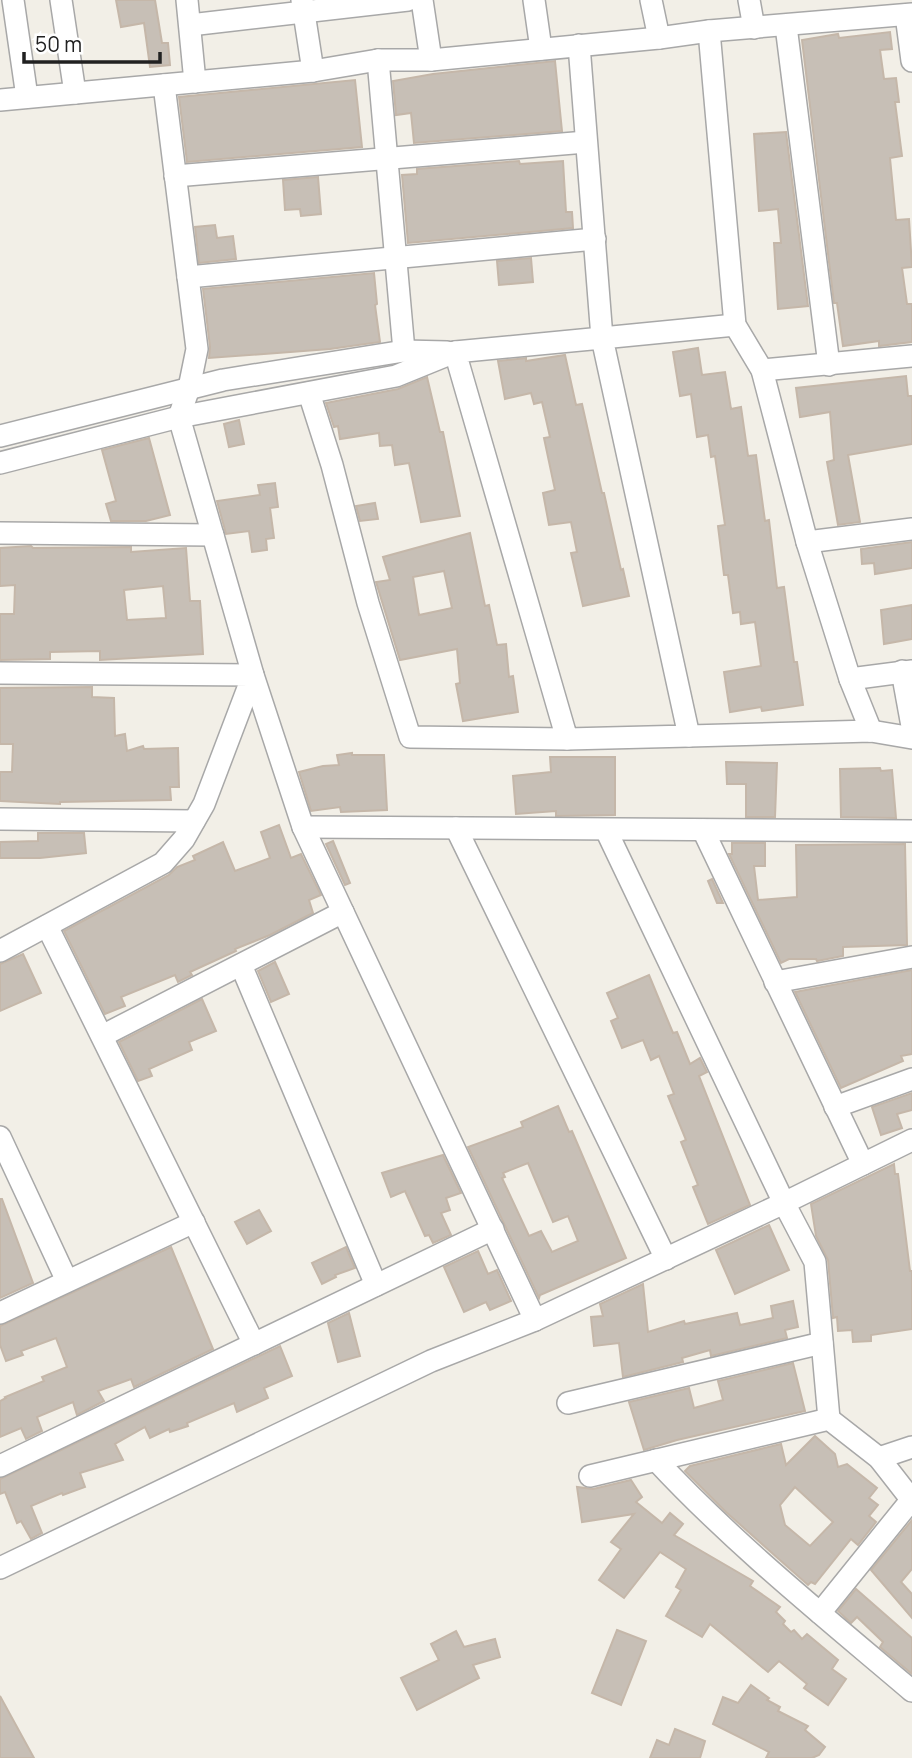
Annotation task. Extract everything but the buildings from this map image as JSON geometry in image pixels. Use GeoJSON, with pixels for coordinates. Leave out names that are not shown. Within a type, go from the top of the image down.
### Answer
{"type":"FeatureCollection","features":[{"type":"Feature","properties":{"kind":"street"},"geometry":{"type":"LineString","coordinates":[[13,0],[27,97]]}},
{"type":"Feature","properties":{"kind":"street"},"geometry":{"type":"LineString","coordinates":[[61,0],[75,93]]}},
{"type":"Feature","properties":{"kind":"street"},"geometry":{"type":"LineString","coordinates":[[187,0],[195,82]]}},
{"type":"Feature","properties":{"kind":"street"},"geometry":{"type":"LineString","coordinates":[[190,25],[303,6],[408,0]]}},
{"type":"Feature","properties":{"kind":"street"},"geometry":{"type":"LineString","coordinates":[[422,0],[431,60]]}},
{"type":"Feature","properties":{"kind":"street"},"geometry":{"type":"LineString","coordinates":[[534,0],[541,49]]}},
{"type":"Feature","properties":{"kind":"street"},"geometry":{"type":"LineString","coordinates":[[651,0],[659,38]]}},
{"type":"Feature","properties":{"kind":"street"},"geometry":{"type":"LineString","coordinates":[[749,0],[754,28]]}},
{"type":"Feature","properties":{"kind":"street"},"geometry":{"type":"LineString","coordinates":[[303,6],[313,71]]}},
{"type":"Feature","properties":{"kind":"street"},"geometry":{"type":"LineString","coordinates":[[0,100],[313,71],[378,60],[431,60],[709,31],[909,15],[912,61]]}},
{"type":"Feature","properties":{"kind":"street"},"geometry":{"type":"LineString","coordinates":[[786,26],[829,365]]}},
{"type":"Feature","properties":{"kind":"street"},"geometry":{"type":"LineString","coordinates":[[709,31],[735,325],[762,370],[807,542],[850,680],[871,731]]}},
{"type":"Feature","properties":{"kind":"street"},"geometry":{"type":"LineString","coordinates":[[579,45],[602,338],[689,736]]}},
{"type":"Feature","properties":{"kind":"street"},"geometry":{"type":"LineString","coordinates":[[378,60],[404,351]]}},
{"type":"Feature","properties":{"kind":"street"},"geometry":{"type":"LineString","coordinates":[[164,85],[197,349],[189,388],[179,417],[253,675],[303,827],[536,1320]]}},
{"type":"Feature","properties":{"kind":"street"},"geometry":{"type":"LineString","coordinates":[[175,176],[586,142]]}},
{"type":"Feature","properties":{"kind":"street"},"geometry":{"type":"LineString","coordinates":[[188,278],[595,239]]}},
{"type":"Feature","properties":{"kind":"street"},"geometry":{"type":"LineString","coordinates":[[0,436],[189,388],[404,351],[455,352],[735,325]]}},
{"type":"Feature","properties":{"kind":"street"},"geometry":{"type":"LineString","coordinates":[[0,463],[179,417],[396,376],[455,352]]}},
{"type":"Feature","properties":{"kind":"street"},"geometry":{"type":"LineString","coordinates":[[455,352],[567,739]]}},
{"type":"Feature","properties":{"kind":"street"},"geometry":{"type":"LineString","coordinates":[[762,370],[912,356]]}},
{"type":"Feature","properties":{"kind":"street"},"geometry":{"type":"LineString","coordinates":[[309,393],[332,465],[368,603],[410,737],[567,739],[871,731],[912,738]]}},
{"type":"Feature","properties":{"kind":"street"},"geometry":{"type":"LineString","coordinates":[[807,542],[912,529]]}},
{"type":"Feature","properties":{"kind":"street"},"geometry":{"type":"LineString","coordinates":[[0,533],[213,535]]}},
{"type":"Feature","properties":{"kind":"street"},"geometry":{"type":"LineString","coordinates":[[850,680],[907,671],[912,726]]}},
{"type":"Feature","properties":{"kind":"street"},"geometry":{"type":"LineString","coordinates":[[0,673],[253,675]]}},
{"type":"Feature","properties":{"kind":"street"},"geometry":{"type":"LineString","coordinates":[[0,951],[163,863],[184,839],[204,804],[253,675]]}},
{"type":"Feature","properties":{"kind":"street"},"geometry":{"type":"LineString","coordinates":[[0,819],[194,821]]}},
{"type":"Feature","properties":{"kind":"street"},"geometry":{"type":"LineString","coordinates":[[303,827],[912,831]]}},
{"type":"Feature","properties":{"kind":"street"},"geometry":{"type":"LineString","coordinates":[[456,828],[666,1259]]}},
{"type":"Feature","properties":{"kind":"street"},"geometry":{"type":"LineString","coordinates":[[606,830],[784,1203],[815,1262],[829,1419],[879,1458],[912,1499],[820,1613]]}},
{"type":"Feature","properties":{"kind":"street"},"geometry":{"type":"LineString","coordinates":[[704,830],[863,1164]]}},
{"type":"Feature","properties":{"kind":"street"},"geometry":{"type":"LineString","coordinates":[[102,1036],[343,912]]}},
{"type":"Feature","properties":{"kind":"street"},"geometry":{"type":"LineString","coordinates":[[47,926],[254,1344]]}},
{"type":"Feature","properties":{"kind":"street"},"geometry":{"type":"LineString","coordinates":[[775,982],[912,957]]}},
{"type":"Feature","properties":{"kind":"street"},"geometry":{"type":"LineString","coordinates":[[241,965],[376,1285]]}},
{"type":"Feature","properties":{"kind":"street"},"geometry":{"type":"LineString","coordinates":[[835,1107],[912,1079]]}},
{"type":"Feature","properties":{"kind":"street"},"geometry":{"type":"LineString","coordinates":[[0,1137],[67,1281]]}},
{"type":"Feature","properties":{"kind":"street"},"geometry":{"type":"LineString","coordinates":[[0,1568],[431,1361],[536,1320],[912,1140]]}},
{"type":"Feature","properties":{"kind":"street"},"geometry":{"type":"LineString","coordinates":[[0,1313],[194,1222]]}},
{"type":"Feature","properties":{"kind":"street"},"geometry":{"type":"LineString","coordinates":[[0,1466],[493,1229]]}},
{"type":"Feature","properties":{"kind":"street"},"geometry":{"type":"LineString","coordinates":[[568,1403],[822,1343]]}},
{"type":"Feature","properties":{"kind":"street"},"geometry":{"type":"LineString","coordinates":[[590,1476],[829,1419]]}},
{"type":"Feature","properties":{"kind":"street"},"geometry":{"type":"LineString","coordinates":[[879,1458],[912,1447]]}},
{"type":"Feature","properties":{"kind":"street"},"geometry":{"type":"LineString","coordinates":[[656,1460],[687,1493],[820,1613],[912,1691]]}}]}
